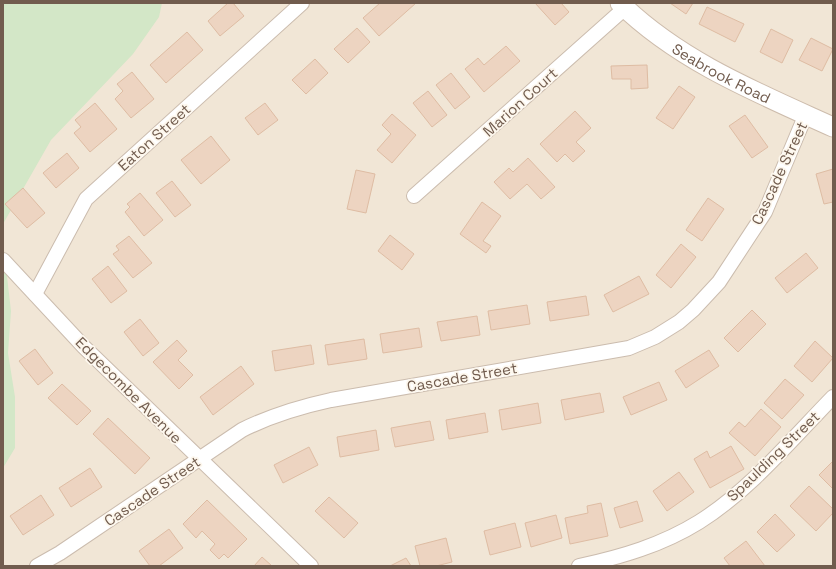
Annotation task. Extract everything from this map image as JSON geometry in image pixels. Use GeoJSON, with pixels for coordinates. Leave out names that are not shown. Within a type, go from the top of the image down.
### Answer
{"type":"FeatureCollection","features":[{"type":"Feature","properties":{"kind":"street","name":"Eaton Street"},"geometry":{"type":"LineString","coordinates":[[35,294],[86,199],[302,3]]}},
{"type":"Feature","properties":{"kind":"street","name":"Seabrook Road"},"geometry":{"type":"LineString","coordinates":[[622,6],[646,26],[698,62],[833,127]]}},
{"type":"Feature","properties":{"kind":"street","name":"Marion Court"},"geometry":{"type":"LineString","coordinates":[[414,196],[622,6]]}},
{"type":"Feature","properties":{"kind":"street","name":"Cascade Street"},"geometry":{"type":"LineString","coordinates":[[37,566],[60,553],[242,430],[285,411],[304,406],[629,348],[655,337],[693,310],[719,282],[765,212],[806,114]]}},
{"type":"Feature","properties":{"kind":"street","name":"Edgecombe Avenue"},"geometry":{"type":"LineString","coordinates":[[3,260],[84,347],[198,459],[311,566]]}},
{"type":"Feature","properties":{"kind":"street","name":"Spaulding Street"},"geometry":{"type":"LineString","coordinates":[[579,566],[612,559],[648,547],[674,536],[699,522],[722,506],[751,482],[833,397]]}},
{"type":"Feature","properties":{"kind":"shaded area"},"geometry":{"type":"Polygon","coordinates":[[[3,3],[833,3],[833,566],[3,566],[3,3]]]}},
{"type":"Feature","properties":{"kind":"green space"},"geometry":{"type":"Polygon","coordinates":[[[3,3],[162,3],[159,17],[133,54],[51,140],[3,224],[3,3]]]}},
{"type":"Feature","properties":{"kind":"green space"},"geometry":{"type":"Polygon","coordinates":[[[3,242],[11,311],[8,353],[15,397],[15,448],[3,468],[3,242]]]}},
{"type":"Feature","properties":{"kind":"building"},"geometry":{"type":"Polygon","coordinates":[[[228,3],[233,3],[244,16],[220,36],[208,21],[228,3]]]}},
{"type":"Feature","properties":{"kind":"building"},"geometry":{"type":"Polygon","coordinates":[[[380,3],[416,3],[379,36],[363,18],[380,3]]]}},
{"type":"Feature","properties":{"kind":"building"},"geometry":{"type":"Polygon","coordinates":[[[535,3],[561,3],[569,12],[555,25],[535,3]]]}},
{"type":"Feature","properties":{"kind":"building"},"geometry":{"type":"Polygon","coordinates":[[[670,3],[693,3],[686,14],[670,3]]]}},
{"type":"Feature","properties":{"kind":"building"},"geometry":{"type":"Polygon","coordinates":[[[707,7],[744,24],[735,42],[699,24],[707,7]]]}},
{"type":"Feature","properties":{"kind":"building"},"geometry":{"type":"Polygon","coordinates":[[[357,28],[370,42],[348,63],[334,49],[357,28]]]}},
{"type":"Feature","properties":{"kind":"building"},"geometry":{"type":"Polygon","coordinates":[[[771,29],[793,40],[782,63],[760,52],[771,29]]]}},
{"type":"Feature","properties":{"kind":"building"},"geometry":{"type":"Polygon","coordinates":[[[187,32],[203,50],[166,83],[150,65],[187,32]]]}},
{"type":"Feature","properties":{"kind":"building"},"geometry":{"type":"Polygon","coordinates":[[[811,38],[833,49],[822,71],[799,60],[811,38]]]}},
{"type":"Feature","properties":{"kind":"building"},"geometry":{"type":"Polygon","coordinates":[[[506,46],[520,61],[484,92],[465,69],[478,58],[484,65],[506,46]]]}},
{"type":"Feature","properties":{"kind":"building"},"geometry":{"type":"Polygon","coordinates":[[[315,59],[328,73],[306,94],[292,80],[315,59]]]}},
{"type":"Feature","properties":{"kind":"building"},"geometry":{"type":"Polygon","coordinates":[[[647,65],[648,88],[631,89],[631,79],[612,79],[611,66],[647,65]]]}},
{"type":"Feature","properties":{"kind":"building"},"geometry":{"type":"Polygon","coordinates":[[[132,72],[154,99],[131,118],[115,99],[123,91],[117,84],[132,72]]]}},
{"type":"Feature","properties":{"kind":"building"},"geometry":{"type":"Polygon","coordinates":[[[451,73],[470,97],[455,109],[436,85],[451,73]]]}},
{"type":"Feature","properties":{"kind":"building"},"geometry":{"type":"Polygon","coordinates":[[[679,86],[695,97],[673,129],[656,118],[679,86]]]}},
{"type":"Feature","properties":{"kind":"building"},"geometry":{"type":"Polygon","coordinates":[[[428,91],[447,115],[432,127],[413,103],[428,91]]]}},
{"type":"Feature","properties":{"kind":"building"},"geometry":{"type":"Polygon","coordinates":[[[95,103],[117,129],[90,152],[74,133],[81,127],[75,120],[95,103]]]}},
{"type":"Feature","properties":{"kind":"building"},"geometry":{"type":"Polygon","coordinates":[[[265,103],[278,120],[258,135],[245,118],[265,103]]]}},
{"type":"Feature","properties":{"kind":"building"},"geometry":{"type":"Polygon","coordinates":[[[575,111],[591,128],[576,142],[585,151],[573,162],[565,154],[557,162],[540,144],[575,111]]]}},
{"type":"Feature","properties":{"kind":"building"},"geometry":{"type":"Polygon","coordinates":[[[392,114],[416,135],[392,163],[377,150],[391,134],[382,125],[392,114]]]}},
{"type":"Feature","properties":{"kind":"building"},"geometry":{"type":"Polygon","coordinates":[[[745,115],[768,147],[752,158],[729,126],[745,115]]]}},
{"type":"Feature","properties":{"kind":"building"},"geometry":{"type":"Polygon","coordinates":[[[211,136],[230,160],[201,184],[181,160],[211,136]]]}},
{"type":"Feature","properties":{"kind":"building"},"geometry":{"type":"Polygon","coordinates":[[[67,153],[79,168],[56,188],[43,173],[67,153]]]}},
{"type":"Feature","properties":{"kind":"building"},"geometry":{"type":"Polygon","coordinates":[[[528,158],[555,187],[541,199],[527,184],[510,199],[494,182],[509,168],[513,172],[528,158]]]}},
{"type":"Feature","properties":{"kind":"building"},"geometry":{"type":"Polygon","coordinates":[[[833,169],[833,202],[824,204],[816,174],[833,169]]]}},
{"type":"Feature","properties":{"kind":"building"},"geometry":{"type":"Polygon","coordinates":[[[356,170],[375,174],[366,213],[347,209],[356,170]]]}},
{"type":"Feature","properties":{"kind":"building"},"geometry":{"type":"Polygon","coordinates":[[[172,181],[191,205],[175,217],[156,193],[172,181]]]}},
{"type":"Feature","properties":{"kind":"building"},"geometry":{"type":"Polygon","coordinates":[[[23,188],[45,213],[27,228],[5,204],[23,188]]]}},
{"type":"Feature","properties":{"kind":"building"},"geometry":{"type":"Polygon","coordinates":[[[140,193],[163,220],[144,236],[125,212],[130,207],[127,204],[140,193]]]}},
{"type":"Feature","properties":{"kind":"building"},"geometry":{"type":"Polygon","coordinates":[[[708,198],[724,209],[702,241],[686,230],[708,198]]]}},
{"type":"Feature","properties":{"kind":"building"},"geometry":{"type":"Polygon","coordinates":[[[482,202],[501,216],[483,241],[491,246],[486,253],[460,234],[482,202]]]}},
{"type":"Feature","properties":{"kind":"building"},"geometry":{"type":"Polygon","coordinates":[[[390,235],[414,254],[402,270],[378,251],[390,235]]]}},
{"type":"Feature","properties":{"kind":"building"},"geometry":{"type":"Polygon","coordinates":[[[129,236],[152,263],[133,278],[113,254],[119,250],[116,246],[129,236]]]}},
{"type":"Feature","properties":{"kind":"building"},"geometry":{"type":"Polygon","coordinates":[[[681,244],[696,257],[671,288],[656,275],[681,244]]]}},
{"type":"Feature","properties":{"kind":"building"},"geometry":{"type":"Polygon","coordinates":[[[806,253],[818,268],[787,293],[775,278],[806,253]]]}},
{"type":"Feature","properties":{"kind":"building"},"geometry":{"type":"Polygon","coordinates":[[[108,266],[127,291],[111,303],[92,279],[108,266]]]}},
{"type":"Feature","properties":{"kind":"building"},"geometry":{"type":"Polygon","coordinates":[[[639,276],[649,294],[613,312],[604,295],[639,276]]]}},
{"type":"Feature","properties":{"kind":"building"},"geometry":{"type":"Polygon","coordinates":[[[586,296],[589,315],[550,321],[547,302],[586,296]]]}},
{"type":"Feature","properties":{"kind":"building"},"geometry":{"type":"Polygon","coordinates":[[[527,305],[530,324],[491,330],[488,311],[527,305]]]}},
{"type":"Feature","properties":{"kind":"building"},"geometry":{"type":"Polygon","coordinates":[[[752,310],[766,324],[738,352],[724,338],[752,310]]]}},
{"type":"Feature","properties":{"kind":"building"},"geometry":{"type":"Polygon","coordinates":[[[477,316],[480,335],[441,341],[437,322],[477,316]]]}},
{"type":"Feature","properties":{"kind":"building"},"geometry":{"type":"Polygon","coordinates":[[[140,319],[159,343],[143,356],[124,332],[140,319]]]}},
{"type":"Feature","properties":{"kind":"building"},"geometry":{"type":"Polygon","coordinates":[[[419,328],[422,347],[383,353],[380,334],[419,328]]]}},
{"type":"Feature","properties":{"kind":"building"},"geometry":{"type":"Polygon","coordinates":[[[364,339],[367,359],[328,365],[325,345],[364,339]]]}},
{"type":"Feature","properties":{"kind":"building"},"geometry":{"type":"Polygon","coordinates":[[[177,340],[187,351],[178,360],[193,375],[179,389],[153,362],[177,340]]]}},
{"type":"Feature","properties":{"kind":"building"},"geometry":{"type":"Polygon","coordinates":[[[815,341],[833,358],[812,382],[794,366],[815,341]]]}},
{"type":"Feature","properties":{"kind":"building"},"geometry":{"type":"Polygon","coordinates":[[[311,345],[314,364],[275,371],[272,351],[311,345]]]}},
{"type":"Feature","properties":{"kind":"building"},"geometry":{"type":"Polygon","coordinates":[[[35,349],[53,373],[38,385],[19,361],[35,349]]]}},
{"type":"Feature","properties":{"kind":"building"},"geometry":{"type":"Polygon","coordinates":[[[709,350],[719,366],[686,388],[675,371],[709,350]]]}},
{"type":"Feature","properties":{"kind":"building"},"geometry":{"type":"Polygon","coordinates":[[[241,366],[254,384],[213,415],[200,397],[241,366]]]}},
{"type":"Feature","properties":{"kind":"building"},"geometry":{"type":"Polygon","coordinates":[[[785,379],[804,395],[782,419],[764,403],[785,379]]]}},
{"type":"Feature","properties":{"kind":"building"},"geometry":{"type":"Polygon","coordinates":[[[659,382],[667,400],[631,415],[623,397],[659,382]]]}},
{"type":"Feature","properties":{"kind":"building"},"geometry":{"type":"Polygon","coordinates":[[[62,384],[91,411],[77,425],[48,398],[62,384]]]}},
{"type":"Feature","properties":{"kind":"building"},"geometry":{"type":"Polygon","coordinates":[[[600,393],[604,412],[565,420],[561,400],[600,393]]]}},
{"type":"Feature","properties":{"kind":"building"},"geometry":{"type":"Polygon","coordinates":[[[538,403],[541,423],[502,430],[499,410],[538,403]]]}},
{"type":"Feature","properties":{"kind":"building"},"geometry":{"type":"Polygon","coordinates":[[[761,409],[781,427],[755,456],[729,433],[739,422],[745,427],[761,409]]]}},
{"type":"Feature","properties":{"kind":"building"},"geometry":{"type":"Polygon","coordinates":[[[485,413],[488,432],[449,439],[446,420],[485,413]]]}},
{"type":"Feature","properties":{"kind":"building"},"geometry":{"type":"Polygon","coordinates":[[[108,418],[150,458],[135,474],[93,434],[108,418]]]}},
{"type":"Feature","properties":{"kind":"building"},"geometry":{"type":"Polygon","coordinates":[[[430,421],[434,440],[395,447],[391,428],[430,421]]]}},
{"type":"Feature","properties":{"kind":"building"},"geometry":{"type":"Polygon","coordinates":[[[376,430],[379,450],[340,457],[337,437],[376,430]]]}},
{"type":"Feature","properties":{"kind":"building"},"geometry":{"type":"Polygon","coordinates":[[[731,446],[744,469],[710,488],[694,459],[707,451],[710,458],[731,446]]]}},
{"type":"Feature","properties":{"kind":"building"},"geometry":{"type":"Polygon","coordinates":[[[309,447],[318,465],[283,483],[274,465],[309,447]]]}},
{"type":"Feature","properties":{"kind":"building"},"geometry":{"type":"Polygon","coordinates":[[[833,461],[833,489],[819,475],[833,461]]]}},
{"type":"Feature","properties":{"kind":"building"},"geometry":{"type":"Polygon","coordinates":[[[90,468],[102,487],[71,507],[59,488],[90,468]]]}},
{"type":"Feature","properties":{"kind":"building"},"geometry":{"type":"Polygon","coordinates":[[[679,472],[694,492],[667,511],[653,491],[679,472]]]}},
{"type":"Feature","properties":{"kind":"building"},"geometry":{"type":"Polygon","coordinates":[[[809,486],[833,509],[833,513],[816,531],[790,506],[809,486]]]}},
{"type":"Feature","properties":{"kind":"building"},"geometry":{"type":"Polygon","coordinates":[[[41,495],[54,515],[23,535],[10,516],[41,495]]]}},
{"type":"Feature","properties":{"kind":"building"},"geometry":{"type":"Polygon","coordinates":[[[329,497],[358,523],[344,538],[315,511],[329,497]]]}},
{"type":"Feature","properties":{"kind":"building"},"geometry":{"type":"Polygon","coordinates":[[[207,500],[247,539],[228,558],[224,554],[219,559],[210,550],[215,544],[202,531],[196,538],[183,524],[207,500]]]}},
{"type":"Feature","properties":{"kind":"building"},"geometry":{"type":"Polygon","coordinates":[[[637,501],[643,521],[620,528],[614,508],[637,501]]]}},
{"type":"Feature","properties":{"kind":"building"},"geometry":{"type":"Polygon","coordinates":[[[601,503],[608,536],[570,544],[565,518],[588,513],[587,506],[601,503]]]}},
{"type":"Feature","properties":{"kind":"building"},"geometry":{"type":"Polygon","coordinates":[[[775,514],[795,535],[777,552],[757,532],[775,514]]]}},
{"type":"Feature","properties":{"kind":"building"},"geometry":{"type":"Polygon","coordinates":[[[556,515],[562,538],[531,547],[525,523],[556,515]]]}},
{"type":"Feature","properties":{"kind":"building"},"geometry":{"type":"Polygon","coordinates":[[[515,523],[521,547],[490,555],[484,531],[515,523]]]}},
{"type":"Feature","properties":{"kind":"building"},"geometry":{"type":"Polygon","coordinates":[[[169,529],[183,548],[159,566],[150,566],[139,551],[169,529]]]}},
{"type":"Feature","properties":{"kind":"building"},"geometry":{"type":"Polygon","coordinates":[[[446,538],[452,562],[436,566],[420,566],[415,546],[446,538]]]}},
{"type":"Feature","properties":{"kind":"building"},"geometry":{"type":"Polygon","coordinates":[[[746,541],[765,566],[730,566],[724,558],[746,541]]]}},
{"type":"Feature","properties":{"kind":"building"},"geometry":{"type":"Polygon","coordinates":[[[262,557],[272,566],[254,566],[262,557]]]}},
{"type":"Feature","properties":{"kind":"building"},"geometry":{"type":"Polygon","coordinates":[[[406,558],[411,566],[390,566],[406,558]]]}}]}
